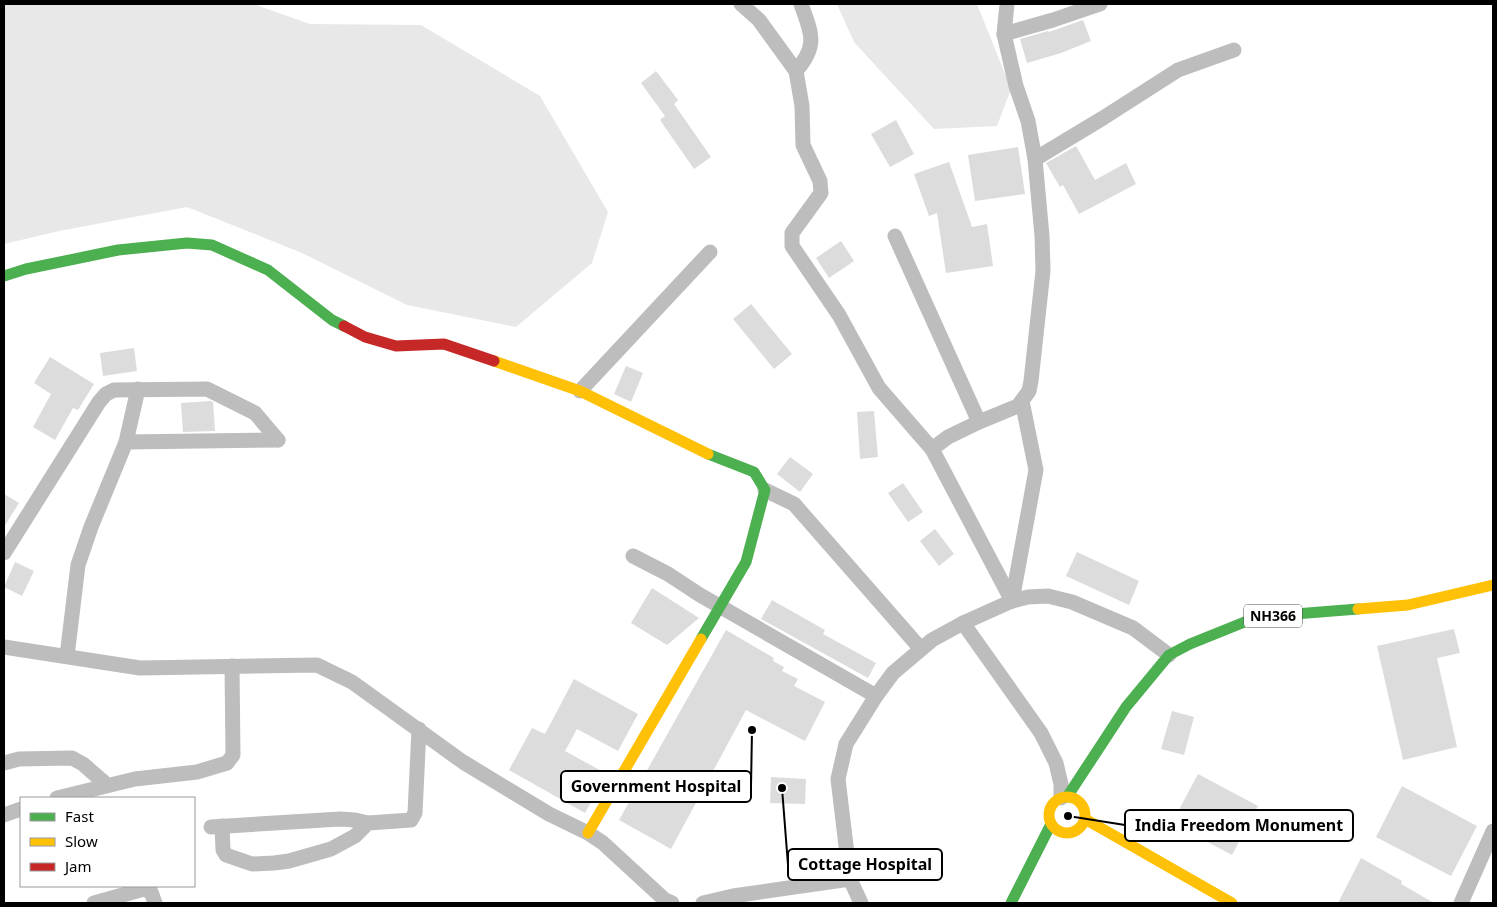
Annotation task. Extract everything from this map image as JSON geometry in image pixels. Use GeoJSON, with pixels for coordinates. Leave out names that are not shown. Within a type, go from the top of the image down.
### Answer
{"type":"FeatureCollection","features":[{"type":"Feature","properties":{"kind":"main road"},"geometry":{"type":"LineString","coordinates":[[4,276],[26,269],[118,250],[188,243],[212,245],[268,270],[332,320],[365,337],[396,346],[444,344],[580,391],[709,455],[754,472],[765,490],[746,562],[588,833]]}},
{"type":"Feature","properties":{"kind":"main road","name":"NH366"},"geometry":{"type":"LineString","coordinates":[[1051,824],[1049,819],[1050,808],[1057,800],[1064,798],[1103,743],[1126,706],[1169,655],[1190,644],[1257,617],[1408,605],[1493,585]]}},
{"type":"Feature","properties":{"kind":"main road","name":"NH366"},"geometry":{"type":"LineString","coordinates":[[1080,802],[1103,743]]}},
{"type":"Feature","properties":{"kind":"main road"},"geometry":{"type":"LineString","coordinates":[[1019,890],[1051,824],[1062,833],[1081,834],[1081,828],[1085,819],[1084,810],[1080,802],[1064,798]]}},
{"type":"Feature","properties":{"kind":"main road"},"geometry":{"type":"LineString","coordinates":[[1085,819],[1232,903]]}},
{"type":"Feature","properties":{"kind":"main road"},"geometry":{"type":"LineString","coordinates":[[1011,903],[1062,833]]}},
{"type":"Feature","properties":{"kind":"street"},"geometry":{"type":"LineString","coordinates":[[741,4],[759,20],[796,70],[802,106],[803,145],[820,181],[821,193],[792,233],[792,246],[840,315],[879,388],[932,448],[1012,601]]}},
{"type":"Feature","properties":{"kind":"street"},"geometry":{"type":"LineString","coordinates":[[796,70],[805,60],[812,44],[801,4]]}},
{"type":"Feature","properties":{"kind":"street"},"geometry":{"type":"LineString","coordinates":[[932,448],[948,437],[1018,406],[1029,391],[1031,381],[1043,271],[1042,236],[1035,159],[1028,121],[1016,86],[1004,34],[1007,4]]}},
{"type":"Feature","properties":{"kind":"street"},"geometry":{"type":"LineString","coordinates":[[1004,34],[1100,4]]}},
{"type":"Feature","properties":{"kind":"street"},"geometry":{"type":"LineString","coordinates":[[1035,159],[1178,70],[1234,50]]}},
{"type":"Feature","properties":{"kind":"street"},"geometry":{"type":"LineString","coordinates":[[895,236],[979,422]]}},
{"type":"Feature","properties":{"kind":"street"},"geometry":{"type":"LineString","coordinates":[[580,391],[710,252]]}},
{"type":"Feature","properties":{"kind":"street"},"geometry":{"type":"LineString","coordinates":[[67,656],[78,565],[91,527],[126,442],[138,389]]}},
{"type":"Feature","properties":{"kind":"street"},"geometry":{"type":"LineString","coordinates":[[4,553],[99,402],[106,394],[114,390],[207,389],[255,413],[278,440],[126,442]]}},
{"type":"Feature","properties":{"kind":"street"},"geometry":{"type":"LineString","coordinates":[[1012,601],[1036,470],[1022,401]]}},
{"type":"Feature","properties":{"kind":"street"},"geometry":{"type":"LineString","coordinates":[[765,490],[794,504],[921,650]]}},
{"type":"Feature","properties":{"kind":"street"},"geometry":{"type":"LineString","coordinates":[[633,556],[668,574],[700,595],[876,696]]}},
{"type":"Feature","properties":{"kind":"street"},"geometry":{"type":"LineString","coordinates":[[861,903],[850,878],[838,779],[846,744],[893,673],[932,640],[963,623],[1012,601],[1028,596],[1048,596],[1072,602],[1132,628],[1169,655]]}},
{"type":"Feature","properties":{"kind":"street"},"geometry":{"type":"LineString","coordinates":[[963,623],[1041,734],[1056,763],[1064,798]]}},
{"type":"Feature","properties":{"kind":"street"},"geometry":{"type":"LineString","coordinates":[[4,647],[140,668],[317,665],[352,682],[463,762],[549,814],[588,833],[603,843],[665,900],[672,903]]}},
{"type":"Feature","properties":{"kind":"street"},"geometry":{"type":"LineString","coordinates":[[61,797],[135,778],[197,772],[227,763],[234,755],[232,666]]}},
{"type":"Feature","properties":{"kind":"street"},"geometry":{"type":"LineString","coordinates":[[368,824],[355,836],[331,849],[289,861],[252,864],[226,855],[216,826],[340,819],[356,820],[368,824],[411,820],[415,813],[418,729]]}},
{"type":"Feature","properties":{"kind":"street"},"geometry":{"type":"LineString","coordinates":[[4,763],[19,759],[72,758],[83,764],[107,785]]}},
{"type":"Feature","properties":{"kind":"street"},"geometry":{"type":"LineString","coordinates":[[4,815],[20,809]]}},
{"type":"Feature","properties":{"kind":"street"},"geometry":{"type":"LineString","coordinates":[[1461,903],[1493,831]]}},
{"type":"Feature","properties":{"kind":"street"},"geometry":{"type":"LineString","coordinates":[[703,903],[733,896],[850,878]]}},
{"type":"Feature","properties":{"kind":"street"},"geometry":{"type":"LineString","coordinates":[[94,903],[144,889],[151,892],[155,903]]}},
{"type":"Feature","properties":{"kind":"shaded area"},"geometry":{"type":"Polygon","coordinates":[[[4,4],[253,4],[310,24],[421,25],[540,96],[608,212],[592,263],[516,327],[407,305],[302,253],[187,207],[59,231],[4,244],[4,4]]]}},
{"type":"Feature","properties":{"kind":"shaded area"},"geometry":{"type":"Polygon","coordinates":[[[837,4],[977,4],[1011,89],[997,126],[934,129],[854,42],[837,4]]]}},
{"type":"Feature","properties":{"kind":"building"},"geometry":{"type":"Polygon","coordinates":[[[1083,20],[1091,41],[1061,53],[1027,63],[1020,39],[1049,32],[1083,20]]]}},
{"type":"Feature","properties":{"kind":"building"},"geometry":{"type":"Polygon","coordinates":[[[656,71],[678,100],[674,104],[711,157],[694,169],[660,120],[665,116],[641,83],[656,71]]]}},
{"type":"Feature","properties":{"kind":"building"},"geometry":{"type":"Polygon","coordinates":[[[896,120],[914,154],[890,167],[871,134],[896,120]]]}},
{"type":"Feature","properties":{"kind":"building"},"geometry":{"type":"Polygon","coordinates":[[[1076,146],[1095,180],[1126,163],[1136,184],[1079,214],[1063,185],[1060,187],[1046,163],[1076,146]]]}},
{"type":"Feature","properties":{"kind":"building"},"geometry":{"type":"Polygon","coordinates":[[[1018,147],[1025,194],[975,201],[968,155],[1018,147]]]}},
{"type":"Feature","properties":{"kind":"building"},"geometry":{"type":"Polygon","coordinates":[[[949,162],[972,227],[987,224],[993,266],[946,273],[937,213],[929,216],[914,174],[949,162]]]}},
{"type":"Feature","properties":{"kind":"building"},"geometry":{"type":"Polygon","coordinates":[[[841,241],[854,261],[829,278],[816,258],[841,241]]]}},
{"type":"Feature","properties":{"kind":"building"},"geometry":{"type":"Polygon","coordinates":[[[751,304],[792,354],[774,369],[733,319],[751,304]]]}},
{"type":"Feature","properties":{"kind":"building"},"geometry":{"type":"Polygon","coordinates":[[[134,348],[137,371],[103,376],[100,353],[134,348]]]}},
{"type":"Feature","properties":{"kind":"building"},"geometry":{"type":"Polygon","coordinates":[[[50,357],[94,384],[78,410],[73,408],[55,440],[33,427],[51,394],[34,383],[50,357]]]}},
{"type":"Feature","properties":{"kind":"building"},"geometry":{"type":"Polygon","coordinates":[[[626,366],[643,373],[631,402],[614,394],[626,366]]]}},
{"type":"Feature","properties":{"kind":"building"},"geometry":{"type":"Polygon","coordinates":[[[213,402],[215,431],[183,432],[181,403],[213,402]]]}},
{"type":"Feature","properties":{"kind":"building"},"geometry":{"type":"Polygon","coordinates":[[[874,411],[878,457],[860,459],[857,412],[874,411]]]}},
{"type":"Feature","properties":{"kind":"building"},"geometry":{"type":"Polygon","coordinates":[[[790,457],[813,474],[800,492],[777,474],[790,457]]]}},
{"type":"Feature","properties":{"kind":"building"},"geometry":{"type":"Polygon","coordinates":[[[903,483],[923,512],[908,522],[888,493],[903,483]]]}},
{"type":"Feature","properties":{"kind":"building"},"geometry":{"type":"Polygon","coordinates":[[[4,494],[19,503],[4,527],[4,494]]]}},
{"type":"Feature","properties":{"kind":"building"},"geometry":{"type":"Polygon","coordinates":[[[935,529],[954,554],[939,566],[920,541],[935,529]]]}},
{"type":"Feature","properties":{"kind":"building"},"geometry":{"type":"Polygon","coordinates":[[[1077,552],[1139,581],[1129,605],[1066,576],[1077,552]]]}},
{"type":"Feature","properties":{"kind":"building"},"geometry":{"type":"Polygon","coordinates":[[[15,562],[34,571],[22,596],[4,587],[15,562]]]}},
{"type":"Feature","properties":{"kind":"building"},"geometry":{"type":"Polygon","coordinates":[[[652,588],[699,618],[667,645],[631,623],[652,588]]]}},
{"type":"Feature","properties":{"kind":"building"},"geometry":{"type":"Polygon","coordinates":[[[772,600],[825,630],[823,634],[876,663],[868,678],[761,619],[772,600]]]}},
{"type":"Feature","properties":{"kind":"building"},"geometry":{"type":"Polygon","coordinates":[[[1454,629],[1460,653],[1437,658],[1457,747],[1403,760],[1377,646],[1454,629]]]}},
{"type":"Feature","properties":{"kind":"building"},"geometry":{"type":"Polygon","coordinates":[[[726,630],[774,658],[773,661],[784,667],[782,671],[798,679],[794,686],[825,702],[805,741],[746,710],[671,849],[619,820],[726,630]]]}},
{"type":"Feature","properties":{"kind":"building"},"geometry":{"type":"Polygon","coordinates":[[[574,679],[638,714],[618,751],[577,729],[565,751],[607,774],[585,813],[509,770],[532,728],[545,734],[574,679]]]}},
{"type":"Feature","properties":{"kind":"building"},"geometry":{"type":"Polygon","coordinates":[[[1172,711],[1194,717],[1184,755],[1161,749],[1172,711]]]}},
{"type":"Feature","properties":{"kind":"building"},"geometry":{"type":"Polygon","coordinates":[[[1198,774],[1258,806],[1232,855],[1172,823],[1198,774]]]}},
{"type":"Feature","properties":{"kind":"building"},"geometry":{"type":"Polygon","coordinates":[[[771,777],[806,779],[805,804],[770,803],[771,777]]]}},
{"type":"Feature","properties":{"kind":"building"},"geometry":{"type":"Polygon","coordinates":[[[1402,786],[1477,826],[1451,876],[1376,837],[1402,786]]]}},
{"type":"Feature","properties":{"kind":"building"},"geometry":{"type":"Polygon","coordinates":[[[1361,858],[1402,881],[1401,884],[1434,903],[1338,903],[1361,858]]]}},
{"type":"Feature","properties":{"kind":"traffic: fast"},"geometry":{"type":"LineString","coordinates":[[4,276],[26,269],[118,250],[187,243],[212,245],[268,270],[332,320],[344,326]]}},
{"type":"Feature","properties":{"kind":"traffic: fast"},"geometry":{"type":"LineString","coordinates":[[701,639],[746,562],[765,490],[754,472],[708,454]]}},
{"type":"Feature","properties":{"kind":"traffic: fast"},"geometry":{"type":"LineString","coordinates":[[1067,797],[1126,707],[1169,655],[1190,644],[1257,617],[1358,609]]}},
{"type":"Feature","properties":{"kind":"traffic: fast"},"geometry":{"type":"LineString","coordinates":[[1011,903],[1051,824]]}},
{"type":"Feature","properties":{"kind":"traffic: slow"},"geometry":{"type":"LineString","coordinates":[[494,361],[580,391],[708,454]]}},
{"type":"Feature","properties":{"kind":"traffic: slow"},"geometry":{"type":"LineString","coordinates":[[1358,609],[1408,605],[1493,585]]}},
{"type":"Feature","properties":{"kind":"traffic: slow"},"geometry":{"type":"LineString","coordinates":[[588,833],[701,639]]}},
{"type":"Feature","properties":{"kind":"traffic: slow"},"geometry":{"type":"LineString","coordinates":[[1067,797],[1074,798],[1080,802],[1084,808],[1085,815],[1084,822],[1080,828],[1074,832],[1067,833],[1060,832],[1054,828],[1050,822],[1049,815],[1050,808],[1054,802],[1060,798],[1067,797]]}},
{"type":"Feature","properties":{"kind":"traffic: slow"},"geometry":{"type":"LineString","coordinates":[[1085,819],[1232,903]]}},
{"type":"Feature","properties":{"kind":"traffic: jam"},"geometry":{"type":"LineString","coordinates":[[344,326],[365,337],[396,346],[444,344],[494,361]]}},
{"type":"Feature","properties":{"kind":"place","name":"Government Hospital"},"geometry":{"type":"Point","coordinates":[752,730]}},
{"type":"Feature","properties":{"kind":"place","name":"Cottage Hospital"},"geometry":{"type":"Point","coordinates":[782,788]}},
{"type":"Feature","properties":{"kind":"place","name":"India Freedom Monument"},"geometry":{"type":"Point","coordinates":[1068,816]}}]}
